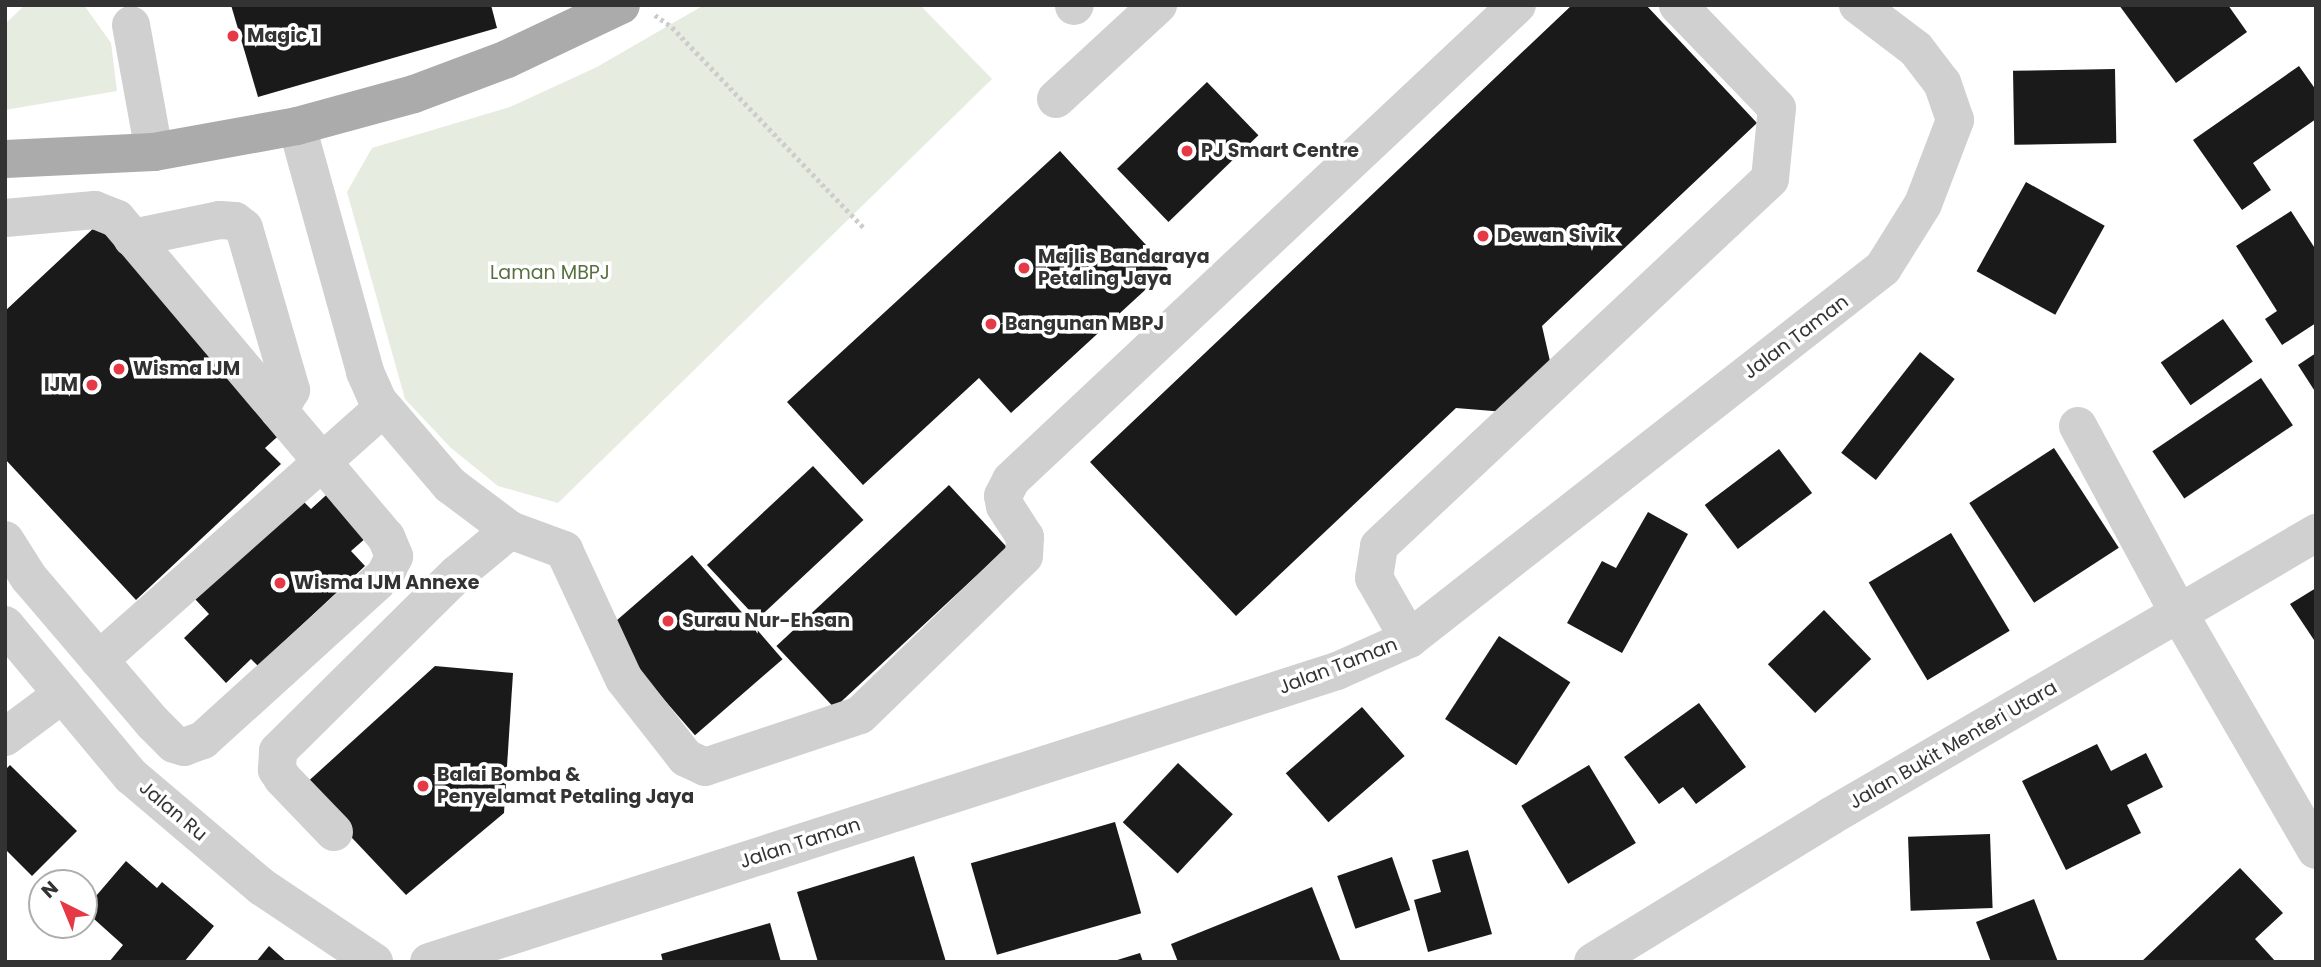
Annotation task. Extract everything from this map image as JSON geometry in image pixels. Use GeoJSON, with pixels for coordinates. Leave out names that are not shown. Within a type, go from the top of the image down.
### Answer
{"type":"FeatureCollection","features":[{"type":"Feature","properties":{"kind":"main road"},"geometry":{"type":"LineString","coordinates":[[5,159],[154,152],[297,126],[414,94],[636,9]]}},
{"type":"Feature","properties":{"kind":"street"},"geometry":{"type":"LineString","coordinates":[[1056,99],[1158,5]]}},
{"type":"Feature","properties":{"kind":"street"},"geometry":{"type":"LineString","coordinates":[[297,126],[365,372],[383,408],[450,485],[510,530],[564,550],[624,679],[694,764],[716,766],[855,719],[1024,556],[1025,537],[1005,506],[1006,487],[1011,480],[1517,5]]}},
{"type":"Feature","properties":{"kind":"street"},"geometry":{"type":"LineString","coordinates":[[1409,639],[1374,578],[1379,546],[1770,179],[1777,108],[1678,5]]}},
{"type":"Feature","properties":{"kind":"street","name":"Jalan Taman"},"geometry":{"type":"LineString","coordinates":[[429,962],[1337,671],[1409,639],[1883,268],[1923,204],[1955,120],[1942,83],[1916,49],[1858,5]]}},
{"type":"Feature","properties":{"kind":"street"},"geometry":{"type":"LineString","coordinates":[[133,12],[154,152]]}},
{"type":"Feature","properties":{"kind":"street"},"geometry":{"type":"LineString","coordinates":[[5,218],[102,211],[132,238],[386,537],[394,556],[391,566],[203,740],[184,747],[174,744],[99,660],[29,578],[5,541]]}},
{"type":"Feature","properties":{"kind":"street"},"geometry":{"type":"LineString","coordinates":[[132,238],[220,220],[235,221],[244,228],[291,390],[279,411]]}},
{"type":"Feature","properties":{"kind":"street"},"geometry":{"type":"LineString","coordinates":[[99,660],[383,408]]}},
{"type":"Feature","properties":{"kind":"street"},"geometry":{"type":"LineString","coordinates":[[2078,426],[2178,612],[2316,850]]}},
{"type":"Feature","properties":{"kind":"street"},"geometry":{"type":"LineString","coordinates":[[334,832],[283,779],[277,770],[278,751],[457,574],[510,530]]}},
{"type":"Feature","properties":{"kind":"street","name":"Jalan Bukit Menteri Utara"},"geometry":{"type":"LineString","coordinates":[[1594,962],[2178,612],[2316,533]]}},
{"type":"Feature","properties":{"kind":"street","name":"Jalan Ru"},"geometry":{"type":"LineString","coordinates":[[5,625],[131,776],[262,887],[374,962]]}},
{"type":"Feature","properties":{"kind":"street"},"geometry":{"type":"LineString","coordinates":[[5,737],[63,694]]}},
{"type":"Feature","properties":{"kind":"path"},"geometry":{"type":"LineString","coordinates":[[636,9],[673,27],[865,229]]}},
{"type":"Feature","properties":{"kind":"green space"},"geometry":{"type":"Polygon","coordinates":[[[25,5],[84,5],[111,43],[117,91],[5,110],[5,24],[25,5]]]}},
{"type":"Feature","properties":{"kind":"green space","name":"Laman MBPJ"},"geometry":{"type":"Polygon","coordinates":[[[704,5],[920,5],[992,79],[558,503],[498,486],[451,448],[405,399],[347,192],[372,148],[510,107],[597,67],[704,5]]]}},
{"type":"Feature","properties":{"kind":"building"},"geometry":{"type":"Polygon","coordinates":[[[231,5],[491,5],[497,28],[258,97],[231,5]]]}},
{"type":"Feature","properties":{"kind":"building","name":"Dewan Sivik"},"geometry":{"type":"Polygon","coordinates":[[[1572,5],[1646,5],[1757,123],[1542,326],[1552,370],[1505,412],[1456,408],[1236,616],[1090,462],[1572,5]]]}},
{"type":"Feature","properties":{"kind":"building"},"geometry":{"type":"Polygon","coordinates":[[[2119,5],[2228,5],[2247,32],[2176,83],[2119,5]]]}},
{"type":"Feature","properties":{"kind":"building"},"geometry":{"type":"Polygon","coordinates":[[[2299,66],[2316,90],[2316,119],[2253,163],[2271,190],[2242,210],[2193,140],[2299,66]]]}},
{"type":"Feature","properties":{"kind":"building"},"geometry":{"type":"Polygon","coordinates":[[[2115,69],[2116,143],[2014,145],[2013,71],[2115,69]]]}},
{"type":"Feature","properties":{"kind":"building","name":"PJ Smart Centre"},"geometry":{"type":"Polygon","coordinates":[[[1207,82],[1258,135],[1168,222],[1117,169],[1207,82]]]}},
{"type":"Feature","properties":{"kind":"building","name":"Bangunan MBPJ"},"geometry":{"type":"Polygon","coordinates":[[[1060,151],[1168,269],[1011,413],[979,378],[863,485],[787,402],[1060,151]]]}},
{"type":"Feature","properties":{"kind":"building"},"geometry":{"type":"Polygon","coordinates":[[[2026,182],[2105,226],[2055,315],[1977,271],[2026,182]]]}},
{"type":"Feature","properties":{"kind":"building"},"geometry":{"type":"Polygon","coordinates":[[[2291,211],[2316,250],[2316,323],[2282,345],[2265,319],[2277,311],[2236,246],[2291,211]]]}},
{"type":"Feature","properties":{"kind":"building","name":"Wisma IJM"},"geometry":{"type":"Polygon","coordinates":[[[98,224],[287,428],[265,448],[281,464],[136,600],[5,459],[5,311],[98,224]]]}},
{"type":"Feature","properties":{"kind":"building"},"geometry":{"type":"Polygon","coordinates":[[[2223,319],[2253,362],[2191,405],[2161,363],[2223,319]]]}},
{"type":"Feature","properties":{"kind":"building"},"geometry":{"type":"Polygon","coordinates":[[[1920,352],[1955,379],[1876,480],[1841,453],[1920,352]]]}},
{"type":"Feature","properties":{"kind":"building"},"geometry":{"type":"Polygon","coordinates":[[[2316,353],[2316,393],[2298,365],[2316,353]]]}},
{"type":"Feature","properties":{"kind":"building"},"geometry":{"type":"Polygon","coordinates":[[[2261,378],[2293,425],[2184,499],[2152,451],[2261,378]]]}},
{"type":"Feature","properties":{"kind":"building"},"geometry":{"type":"Polygon","coordinates":[[[2054,448],[2119,548],[2034,603],[1969,503],[2054,448]]]}},
{"type":"Feature","properties":{"kind":"building"},"geometry":{"type":"Polygon","coordinates":[[[1779,449],[1812,493],[1738,549],[1705,505],[1779,449]]]}},
{"type":"Feature","properties":{"kind":"building"},"geometry":{"type":"Polygon","coordinates":[[[813,466],[863,520],[757,619],[707,565],[813,466]]]}},
{"type":"Feature","properties":{"kind":"building"},"geometry":{"type":"Polygon","coordinates":[[[949,485],[1007,547],[834,708],[776,646],[949,485]]]}},
{"type":"Feature","properties":{"kind":"building","name":"Wisma IJM Annexe"},"geometry":{"type":"Polygon","coordinates":[[[335,487],[375,530],[351,551],[365,566],[258,666],[251,659],[226,683],[184,638],[209,614],[195,599],[302,500],[311,509],[335,487]]]}},
{"type":"Feature","properties":{"kind":"building"},"geometry":{"type":"Polygon","coordinates":[[[1648,512],[1688,534],[1622,653],[1567,623],[1602,561],[1616,568],[1648,512]]]}},
{"type":"Feature","properties":{"kind":"building"},"geometry":{"type":"Polygon","coordinates":[[[1951,533],[2010,631],[1927,680],[1869,582],[1951,533]]]}},
{"type":"Feature","properties":{"kind":"building"},"geometry":{"type":"Polygon","coordinates":[[[692,555],[783,659],[695,735],[604,631],[692,555]]]}},
{"type":"Feature","properties":{"kind":"building"},"geometry":{"type":"Polygon","coordinates":[[[2316,588],[2316,643],[2290,604],[2316,588]]]}},
{"type":"Feature","properties":{"kind":"building"},"geometry":{"type":"Polygon","coordinates":[[[1824,610],[1871,659],[1815,713],[1768,664],[1824,610]]]}},
{"type":"Feature","properties":{"kind":"building"},"geometry":{"type":"Polygon","coordinates":[[[1499,636],[1570,682],[1516,765],[1445,719],[1499,636]]]}},
{"type":"Feature","properties":{"kind":"building"},"geometry":{"type":"Polygon","coordinates":[[[435,666],[513,673],[504,813],[406,895],[303,786],[435,666]]]}},
{"type":"Feature","properties":{"kind":"building"},"geometry":{"type":"Polygon","coordinates":[[[1699,703],[1746,767],[1696,804],[1683,787],[1659,804],[1624,757],[1699,703]]]}},
{"type":"Feature","properties":{"kind":"building"},"geometry":{"type":"Polygon","coordinates":[[[1362,707],[1405,756],[1328,822],[1286,773],[1362,707]]]}},
{"type":"Feature","properties":{"kind":"building"},"geometry":{"type":"Polygon","coordinates":[[[2097,744],[2111,771],[2146,753],[2163,787],[2127,805],[2141,833],[2066,870],[2022,781],[2097,744]]]}},
{"type":"Feature","properties":{"kind":"building"},"geometry":{"type":"Polygon","coordinates":[[[1178,763],[1233,814],[1178,873],[1123,822],[1178,763]]]}},
{"type":"Feature","properties":{"kind":"building"},"geometry":{"type":"Polygon","coordinates":[[[10,765],[77,831],[39,869],[28,869],[28,872],[5,849],[5,770],[10,765]]]}},
{"type":"Feature","properties":{"kind":"building"},"geometry":{"type":"Polygon","coordinates":[[[1589,765],[1636,843],[1568,884],[1521,806],[1589,765]]]}},
{"type":"Feature","properties":{"kind":"building"},"geometry":{"type":"Polygon","coordinates":[[[1115,822],[1141,913],[997,955],[971,863],[1115,822]]]}},
{"type":"Feature","properties":{"kind":"building"},"geometry":{"type":"Polygon","coordinates":[[[1990,834],[1993,908],[1911,911],[1908,837],[1990,834]]]}},
{"type":"Feature","properties":{"kind":"building"},"geometry":{"type":"Polygon","coordinates":[[[1468,850],[1492,934],[1428,952],[1414,900],[1441,892],[1432,860],[1468,850]]]}},
{"type":"Feature","properties":{"kind":"building"},"geometry":{"type":"Polygon","coordinates":[[[914,856],[946,962],[818,962],[797,892],[914,856]]]}},
{"type":"Feature","properties":{"kind":"building"},"geometry":{"type":"Polygon","coordinates":[[[1392,857],[1410,910],[1355,929],[1337,876],[1392,857]]]}},
{"type":"Feature","properties":{"kind":"building"},"geometry":{"type":"Polygon","coordinates":[[[126,861],[157,888],[162,882],[214,926],[184,962],[109,962],[123,945],[98,923],[98,894],[126,861]]]}},
{"type":"Feature","properties":{"kind":"building"},"geometry":{"type":"Polygon","coordinates":[[[2240,868],[2283,913],[2255,939],[2276,962],[2141,962],[2240,868]]]}},
{"type":"Feature","properties":{"kind":"building"},"geometry":{"type":"Polygon","coordinates":[[[1312,887],[1341,962],[1178,962],[1171,944],[1312,887]]]}},
{"type":"Feature","properties":{"kind":"building"},"geometry":{"type":"Polygon","coordinates":[[[2034,899],[2058,962],[1991,962],[1976,922],[2034,899]]]}},
{"type":"Feature","properties":{"kind":"building"},"geometry":{"type":"Polygon","coordinates":[[[770,923],[781,962],[663,962],[661,954],[770,923]]]}},
{"type":"Feature","properties":{"kind":"building"},"geometry":{"type":"Polygon","coordinates":[[[269,946],[287,962],[256,962],[269,946]]]}},
{"type":"Feature","properties":{"kind":"building"},"geometry":{"type":"Polygon","coordinates":[[[1140,953],[1143,962],[1114,962],[1114,961],[1140,953]]]}},
{"type":"Feature","properties":{"kind":"place","name":"Magic 1"},"geometry":{"type":"Point","coordinates":[233,36]}},
{"type":"Feature","properties":{"kind":"place","name":"PJ Smart Centre"},"geometry":{"type":"Point","coordinates":[1187,151]}},
{"type":"Feature","properties":{"kind":"place","name":"Dewan Sivik"},"geometry":{"type":"Point","coordinates":[1483,236]}},
{"type":"Feature","properties":{"kind":"place","name":"Majlis Bandaraya Petaling Jaya"},"geometry":{"type":"Point","coordinates":[1024,268]}},
{"type":"Feature","properties":{"kind":"place","name":"Bangunan MBPJ"},"geometry":{"type":"Point","coordinates":[991,324]}},
{"type":"Feature","properties":{"kind":"place","name":"Wisma IJM"},"geometry":{"type":"Point","coordinates":[119,369]}},
{"type":"Feature","properties":{"kind":"place","name":"IJM"},"geometry":{"type":"Point","coordinates":[92,385]}},
{"type":"Feature","properties":{"kind":"place","name":"Wisma IJM Annexe"},"geometry":{"type":"Point","coordinates":[280,583]}},
{"type":"Feature","properties":{"kind":"place","name":"Surau Nur-Ehsan"},"geometry":{"type":"Point","coordinates":[668,621]}},
{"type":"Feature","properties":{"kind":"place","name":"Balai Bomba & Penyelamat Petaling Jaya"},"geometry":{"type":"Point","coordinates":[423,786]}}]}
